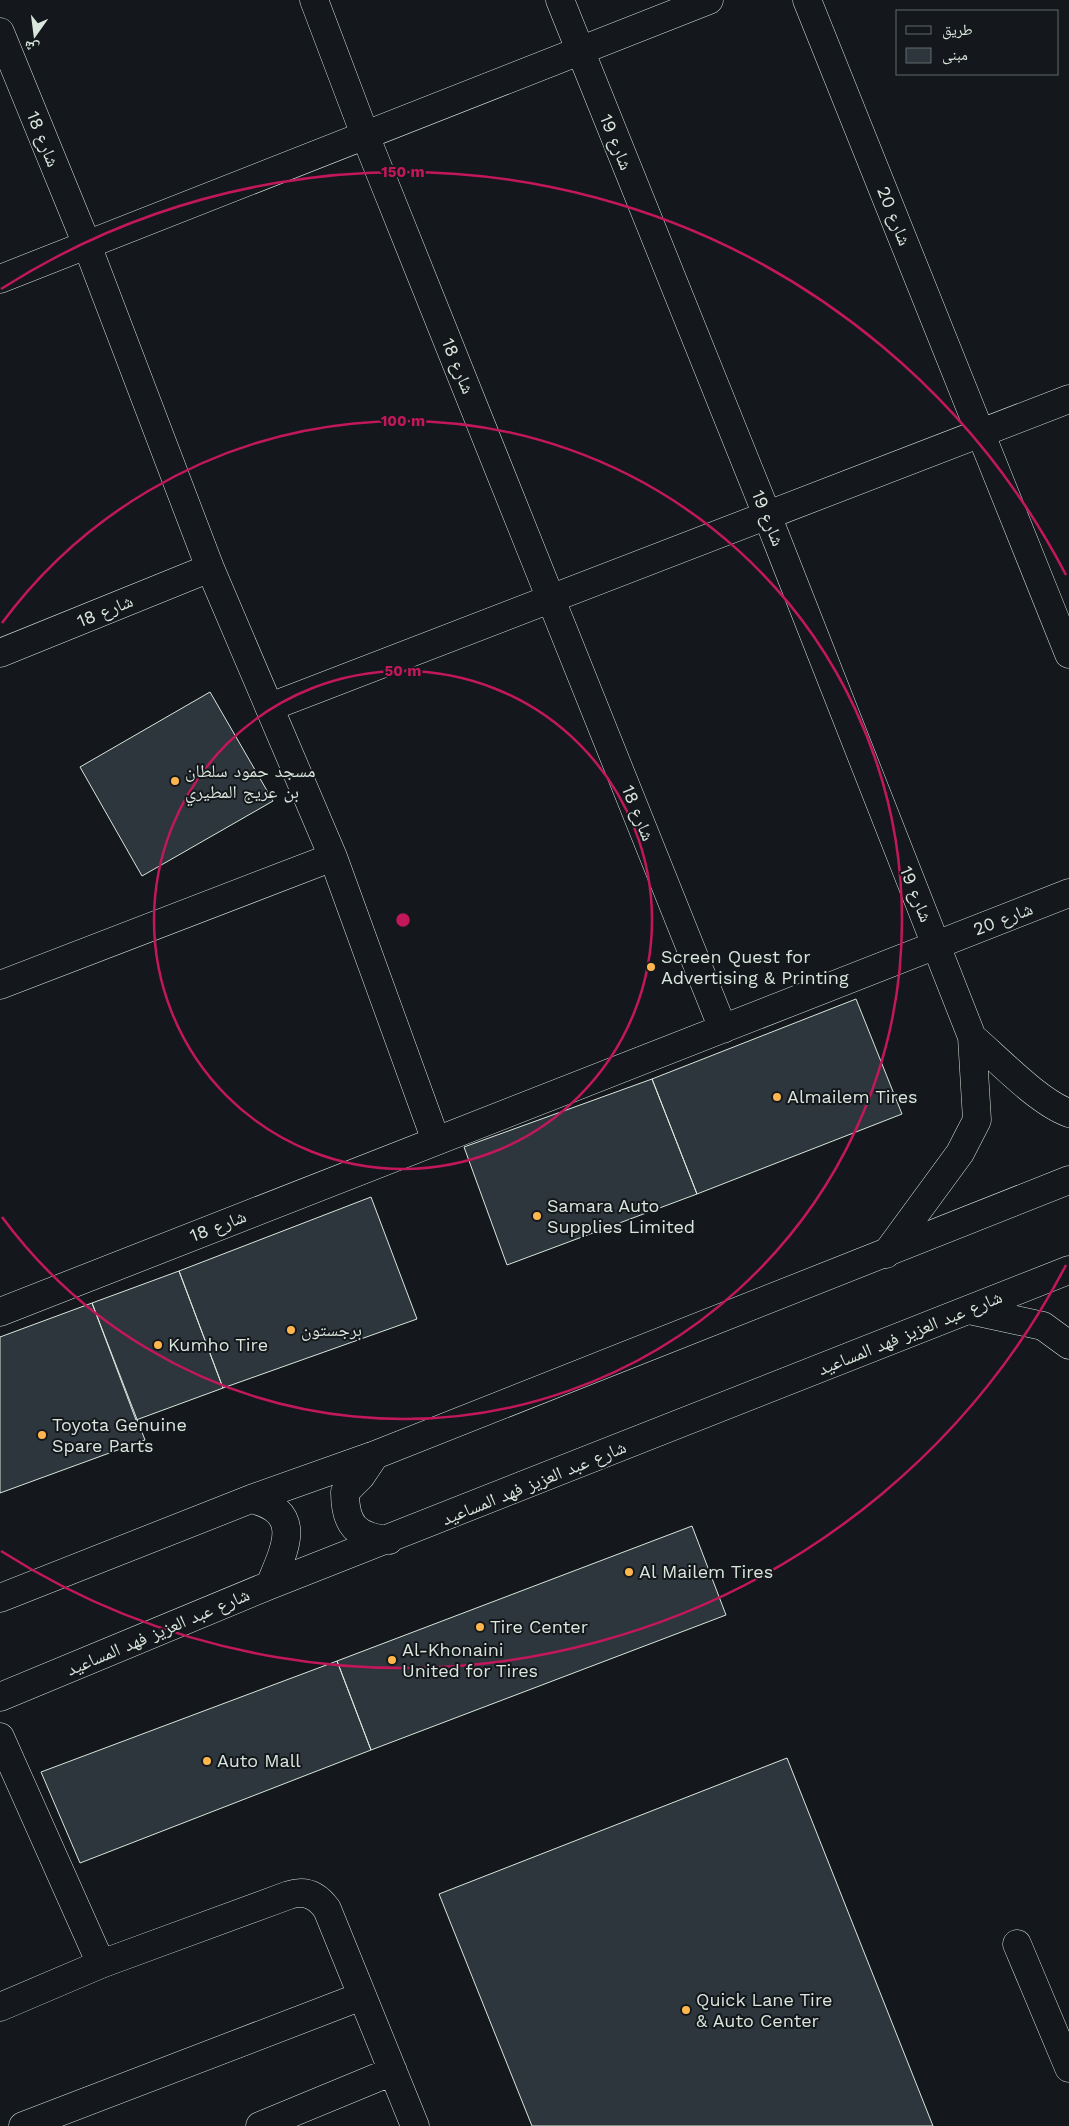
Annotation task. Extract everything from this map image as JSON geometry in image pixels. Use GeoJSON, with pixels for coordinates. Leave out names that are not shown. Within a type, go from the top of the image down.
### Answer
{"type":"FeatureCollection","features":[{"type":"Feature","properties":{"kind":"street","name":"شارع 18"},"geometry":{"type":"LineString","coordinates":[[314,0],[365,135],[723,1029]]}},
{"type":"Feature","properties":{"kind":"street","name":"شارع 19"},"geometry":{"type":"LineString","coordinates":[[560,0],[767,515],[972,1037],[977,1120],[960,1153],[886,1254]]}},
{"type":"Feature","properties":{"kind":"street"},"geometry":{"type":"LineString","coordinates":[[0,279],[710,0]]}},
{"type":"Feature","properties":{"kind":"street","name":"شارع 20"},"geometry":{"type":"LineString","coordinates":[[807,0],[1069,654]]}},
{"type":"Feature","properties":{"kind":"street","name":"شارع 18"},"geometry":{"type":"LineString","coordinates":[[0,32],[87,245],[210,568],[333,857],[436,1141]]}},
{"type":"Feature","properties":{"kind":"street"},"geometry":{"type":"LineString","coordinates":[[270,707],[1069,398]]}},
{"type":"Feature","properties":{"kind":"street","name":"شارع 18"},"geometry":{"type":"LineString","coordinates":[[0,653],[210,568]]}},
{"type":"Feature","properties":{"kind":"street"},"geometry":{"type":"LineString","coordinates":[[0,985],[333,857]]}},
{"type":"Feature","properties":{"kind":"street","name":"شارع 20"},"geometry":{"type":"LineString","coordinates":[[936,945],[1069,893]]}},
{"type":"Feature","properties":{"kind":"street","name":"شارع 18"},"geometry":{"type":"LineString","coordinates":[[0,1312],[936,945]]}},
{"type":"Feature","properties":{"kind":"street","name":"شارع 19"},"geometry":{"type":"LineString","coordinates":[[972,1037],[1025,1084],[1069,1113]]}},
{"type":"Feature","properties":{"kind":"street"},"geometry":{"type":"LineString","coordinates":[[0,1598],[252,1498],[375,1455],[1069,1180]]}},
{"type":"Feature","properties":{"kind":"street","name":"شارع عبد العزيز فهد المساعيد"},"geometry":{"type":"LineString","coordinates":[[0,1697],[270,1585],[389,1540],[1069,1270]]}},
{"type":"Feature","properties":{"kind":"street"},"geometry":{"type":"LineString","coordinates":[[969,1310],[1043,1326],[1069,1345]]}},
{"type":"Feature","properties":{"kind":"street"},"geometry":{"type":"LineString","coordinates":[[375,1455],[361,1476],[345,1492],[345,1512],[354,1528],[370,1538],[389,1540]]}},
{"type":"Feature","properties":{"kind":"street"},"geometry":{"type":"LineString","coordinates":[[252,1498],[269,1503],[282,1515],[288,1533],[284,1551],[270,1585]]}},
{"type":"Feature","properties":{"kind":"street"},"geometry":{"type":"LineString","coordinates":[[0,1737],[100,1964]]}},
{"type":"Feature","properties":{"kind":"street"},"geometry":{"type":"LineString","coordinates":[[0,2007],[100,1964],[288,1895],[306,1893],[322,1902],[327,1910],[415,2126]]}},
{"type":"Feature","properties":{"kind":"street"},"geometry":{"type":"LineString","coordinates":[[1017,1944],[1069,2068]]}},
{"type":"Feature","properties":{"kind":"street"},"geometry":{"type":"LineString","coordinates":[[23,2126],[362,1996]]}},
{"type":"Feature","properties":{"kind":"street"},"geometry":{"type":"LineString","coordinates":[[260,2126],[393,2071]]}},
{"type":"Feature","properties":{"kind":"building","name":"مسجد حمود سلطان بن عريج المطيري"},"geometry":{"type":"Polygon","coordinates":[[[210,692],[273,801],[142,876],[80,767],[210,692]]]}},
{"type":"Feature","properties":{"kind":"building","name":"Almailem Tires"},"geometry":{"type":"Polygon","coordinates":[[[856,999],[902,1114],[697,1194],[652,1079],[856,999]]]}},
{"type":"Feature","properties":{"kind":"building"},"geometry":{"type":"Polygon","coordinates":[[[652,1079],[697,1194],[507,1265],[464,1147],[652,1079]]]}},
{"type":"Feature","properties":{"kind":"building"},"geometry":{"type":"Polygon","coordinates":[[[371,1197],[417,1319],[223,1388],[179,1271],[371,1197]]]}},
{"type":"Feature","properties":{"kind":"building","name":"Kumho Tire"},"geometry":{"type":"Polygon","coordinates":[[[179,1271],[223,1388],[136,1420],[92,1303],[179,1271]]]}},
{"type":"Feature","properties":{"kind":"building"},"geometry":{"type":"Polygon","coordinates":[[[92,1303],[145,1440],[0,1493],[0,1337],[92,1303]]]}},
{"type":"Feature","properties":{"kind":"building"},"geometry":{"type":"Polygon","coordinates":[[[692,1526],[726,1615],[371,1750],[337,1661],[692,1526]]]}},
{"type":"Feature","properties":{"kind":"building","name":"Auto Mall"},"geometry":{"type":"Polygon","coordinates":[[[337,1661],[371,1750],[80,1863],[41,1772],[337,1661]]]}},
{"type":"Feature","properties":{"kind":"building","name":"Quick Lane Tire & Auto Center"},"geometry":{"type":"Polygon","coordinates":[[[787,1758],[933,2126],[532,2126],[439,1894],[787,1758]]]}},
{"type":"Feature","properties":{"kind":"place","name":"مسجد حمود سلطان بن عريج المطيري"},"geometry":{"type":"Point","coordinates":[175,781]}},
{"type":"Feature","properties":{"kind":"place","name":"Screen Quest for Advertising & Printing"},"geometry":{"type":"Point","coordinates":[651,967]}},
{"type":"Feature","properties":{"kind":"place","name":"Almailem Tires"},"geometry":{"type":"Point","coordinates":[777,1097]}},
{"type":"Feature","properties":{"kind":"place","name":"Samara Auto Supplies Limited"},"geometry":{"type":"Point","coordinates":[537,1216]}},
{"type":"Feature","properties":{"kind":"place","name":"برجستون"},"geometry":{"type":"Point","coordinates":[291,1330]}},
{"type":"Feature","properties":{"kind":"place","name":"Kumho Tire"},"geometry":{"type":"Point","coordinates":[158,1345]}},
{"type":"Feature","properties":{"kind":"place","name":"Toyota Genuine Spare Parts"},"geometry":{"type":"Point","coordinates":[42,1435]}},
{"type":"Feature","properties":{"kind":"place","name":"Al Mailem Tires"},"geometry":{"type":"Point","coordinates":[629,1572]}},
{"type":"Feature","properties":{"kind":"place","name":"Tire Center"},"geometry":{"type":"Point","coordinates":[480,1627]}},
{"type":"Feature","properties":{"kind":"place","name":"Al-Khonaini United for Tires"},"geometry":{"type":"Point","coordinates":[392,1660]}},
{"type":"Feature","properties":{"kind":"place","name":"Auto Mall"},"geometry":{"type":"Point","coordinates":[207,1761]}},
{"type":"Feature","properties":{"kind":"place","name":"Quick Lane Tire & Auto Center"},"geometry":{"type":"Point","coordinates":[686,2010]}}]}
